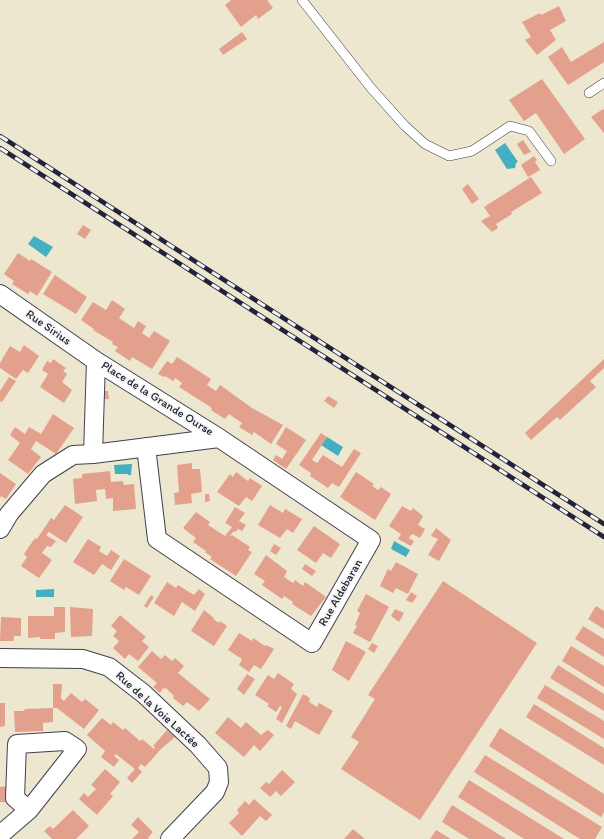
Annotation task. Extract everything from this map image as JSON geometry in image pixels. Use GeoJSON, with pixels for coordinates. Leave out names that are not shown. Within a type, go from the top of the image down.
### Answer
{"type":"FeatureCollection","features":[{"type":"Feature","properties":{"kind":"street","name":"Rue Sirius"},"geometry":{"type":"LineString","coordinates":[[0,294],[96,361]]}},
{"type":"Feature","properties":{"kind":"street","name":"Place de la Grande Ourse"},"geometry":{"type":"LineString","coordinates":[[96,361],[219,438]]}},
{"type":"Feature","properties":{"kind":"street","name":"Place de la Grande Ourse"},"geometry":{"type":"LineString","coordinates":[[96,361],[93,454],[219,438]]}},
{"type":"Feature","properties":{"kind":"street","name":"Rue Aldebaran"},"geometry":{"type":"LineString","coordinates":[[146,447],[157,539],[312,643],[371,540],[219,438]]}},
{"type":"Feature","properties":{"kind":"street"},"geometry":{"type":"LineString","coordinates":[[0,529],[9,514],[43,474],[73,455],[93,454]]}},
{"type":"Feature","properties":{"kind":"street","name":"Rue de la Voie Lactée"},"geometry":{"type":"LineString","coordinates":[[0,658],[83,659],[109,667],[144,694],[198,745],[218,768],[219,782],[214,792],[170,839]]}},
{"type":"Feature","properties":{"kind":"street"},"geometry":{"type":"LineString","coordinates":[[0,834],[29,810]]}},
{"type":"Feature","properties":{"kind":"lane"},"geometry":{"type":"LineString","coordinates":[[302,0],[371,88],[405,126],[425,144],[449,156],[472,151],[510,126],[529,131],[551,161]]}},
{"type":"Feature","properties":{"kind":"lane"},"geometry":{"type":"LineString","coordinates":[[590,93],[604,83]]}},
{"type":"Feature","properties":{"kind":"water"},"geometry":{"type":"Polygon","coordinates":[[[505,143],[518,162],[516,163],[515,168],[507,169],[495,150],[505,143]]]}},
{"type":"Feature","properties":{"kind":"water"},"geometry":{"type":"Polygon","coordinates":[[[34,236],[53,247],[46,257],[28,244],[34,236]]]}},
{"type":"Feature","properties":{"kind":"water"},"geometry":{"type":"Polygon","coordinates":[[[327,437],[343,447],[338,456],[321,445],[327,437]]]}},
{"type":"Feature","properties":{"kind":"water"},"geometry":{"type":"Polygon","coordinates":[[[132,464],[131,475],[115,474],[114,465],[132,464]]]}},
{"type":"Feature","properties":{"kind":"water"},"geometry":{"type":"Polygon","coordinates":[[[394,541],[410,550],[406,557],[391,549],[394,541]]]}},
{"type":"Feature","properties":{"kind":"water"},"geometry":{"type":"Polygon","coordinates":[[[54,589],[54,597],[36,597],[36,590],[54,589]]]}},
{"type":"Feature","properties":{"kind":"building"},"geometry":{"type":"Polygon","coordinates":[[[231,0],[267,0],[273,8],[258,19],[256,15],[241,27],[225,5],[231,0]]]}},
{"type":"Feature","properties":{"kind":"building"},"geometry":{"type":"Polygon","coordinates":[[[559,6],[566,21],[550,30],[556,40],[537,55],[525,40],[531,37],[522,22],[559,6]]]}},
{"type":"Feature","properties":{"kind":"building"},"geometry":{"type":"Polygon","coordinates":[[[242,32],[247,39],[223,55],[219,49],[242,32]]]}},
{"type":"Feature","properties":{"kind":"building"},"geometry":{"type":"Polygon","coordinates":[[[604,42],[604,62],[568,85],[548,57],[562,47],[571,62],[604,42]]]}},
{"type":"Feature","properties":{"kind":"building"},"geometry":{"type":"Polygon","coordinates":[[[542,79],[585,139],[564,154],[536,113],[524,121],[509,100],[542,79]]]}},
{"type":"Feature","properties":{"kind":"building"},"geometry":{"type":"Polygon","coordinates":[[[603,109],[604,110],[604,133],[591,117],[603,109]]]}},
{"type":"Feature","properties":{"kind":"building"},"geometry":{"type":"Polygon","coordinates":[[[523,140],[531,152],[524,155],[517,144],[523,140]]]}},
{"type":"Feature","properties":{"kind":"building"},"geometry":{"type":"Polygon","coordinates":[[[534,156],[537,160],[535,162],[540,170],[528,177],[521,165],[534,156]]]}},
{"type":"Feature","properties":{"kind":"building"},"geometry":{"type":"Polygon","coordinates":[[[531,177],[542,193],[511,212],[512,214],[496,224],[498,228],[492,232],[481,221],[490,216],[484,207],[531,177]]]}},
{"type":"Feature","properties":{"kind":"building"},"geometry":{"type":"Polygon","coordinates":[[[468,184],[479,199],[472,204],[462,189],[468,184]]]}},
{"type":"Feature","properties":{"kind":"building"},"geometry":{"type":"Polygon","coordinates":[[[83,225],[91,230],[85,239],[77,234],[83,225]]]}},
{"type":"Feature","properties":{"kind":"building"},"geometry":{"type":"Polygon","coordinates":[[[18,253],[52,272],[37,296],[30,291],[28,294],[12,284],[14,281],[4,274],[18,253]]]}},
{"type":"Feature","properties":{"kind":"building"},"geometry":{"type":"Polygon","coordinates":[[[55,275],[87,297],[76,314],[43,294],[55,275]]]}},
{"type":"Feature","properties":{"kind":"building"},"geometry":{"type":"Polygon","coordinates":[[[112,300],[125,309],[119,318],[134,328],[138,321],[146,326],[142,333],[149,338],[154,331],[170,341],[152,369],[132,357],[130,361],[115,351],[118,347],[112,344],[113,342],[93,330],[94,329],[81,320],[93,302],[106,310],[112,300]]]}},
{"type":"Feature","properties":{"kind":"building"},"geometry":{"type":"Polygon","coordinates":[[[24,345],[39,356],[28,373],[23,370],[16,379],[0,368],[0,363],[10,346],[20,352],[24,345]]]}},
{"type":"Feature","properties":{"kind":"building"},"geometry":{"type":"Polygon","coordinates":[[[177,357],[211,379],[207,385],[216,391],[220,385],[252,408],[283,425],[271,444],[254,432],[252,435],[239,427],[242,423],[229,414],[225,419],[211,410],[212,408],[179,387],[182,383],[175,378],[173,381],[158,374],[167,361],[172,364],[177,357]]]}},
{"type":"Feature","properties":{"kind":"building"},"geometry":{"type":"Polygon","coordinates":[[[53,359],[66,368],[63,371],[67,374],[62,382],[72,390],[64,403],[40,387],[48,374],[42,370],[47,361],[51,363],[53,359]]]}},
{"type":"Feature","properties":{"kind":"building"},"geometry":{"type":"Polygon","coordinates":[[[604,359],[604,368],[590,381],[596,387],[560,420],[557,417],[531,440],[525,433],[604,359]]]}},
{"type":"Feature","properties":{"kind":"building"},"geometry":{"type":"Polygon","coordinates":[[[9,377],[16,381],[2,402],[0,401],[0,391],[9,377]]]}},
{"type":"Feature","properties":{"kind":"building"},"geometry":{"type":"Polygon","coordinates":[[[103,391],[108,391],[109,399],[103,399],[103,391]]]}},
{"type":"Feature","properties":{"kind":"building"},"geometry":{"type":"Polygon","coordinates":[[[328,396],[338,402],[334,408],[324,401],[328,396]]]}},
{"type":"Feature","properties":{"kind":"building"},"geometry":{"type":"Polygon","coordinates":[[[53,414],[74,428],[56,454],[36,441],[31,449],[41,457],[28,474],[8,460],[20,443],[10,435],[15,427],[25,434],[29,427],[41,434],[53,414]]]}},
{"type":"Feature","properties":{"kind":"building"},"geometry":{"type":"Polygon","coordinates":[[[286,427],[306,440],[286,469],[273,460],[276,455],[282,459],[287,451],[276,444],[286,427]]]}},
{"type":"Feature","properties":{"kind":"building"},"geometry":{"type":"Polygon","coordinates":[[[321,433],[327,437],[312,460],[317,463],[323,455],[342,467],[354,449],[361,453],[339,487],[332,483],[328,488],[310,476],[311,473],[299,465],[321,433]]]}},
{"type":"Feature","properties":{"kind":"building"},"geometry":{"type":"Polygon","coordinates":[[[192,463],[192,469],[200,469],[202,492],[191,494],[192,503],[175,505],[174,493],[179,492],[177,465],[192,463]]]}},
{"type":"Feature","properties":{"kind":"building"},"geometry":{"type":"Polygon","coordinates":[[[110,471],[111,482],[123,481],[124,485],[134,484],[136,509],[113,511],[113,498],[106,499],[105,489],[96,490],[97,501],[75,504],[73,479],[82,478],[82,474],[110,471]]]}},
{"type":"Feature","properties":{"kind":"building"},"geometry":{"type":"Polygon","coordinates":[[[236,472],[248,481],[250,478],[262,486],[252,501],[246,497],[239,506],[217,492],[230,474],[233,477],[236,472]]]}},
{"type":"Feature","properties":{"kind":"building"},"geometry":{"type":"Polygon","coordinates":[[[356,472],[374,484],[372,486],[378,490],[381,487],[391,494],[375,520],[340,497],[356,472]]]}},
{"type":"Feature","properties":{"kind":"building"},"geometry":{"type":"Polygon","coordinates":[[[0,473],[16,484],[6,499],[1,496],[0,498],[0,473]]]}},
{"type":"Feature","properties":{"kind":"building"},"geometry":{"type":"Polygon","coordinates":[[[205,494],[209,494],[210,501],[205,502],[205,494]]]}},
{"type":"Feature","properties":{"kind":"building"},"geometry":{"type":"Polygon","coordinates":[[[65,505],[83,517],[66,543],[49,532],[46,535],[56,541],[51,547],[47,546],[42,553],[52,560],[39,578],[21,566],[27,557],[24,554],[35,538],[37,539],[51,518],[54,520],[65,505]]]}},
{"type":"Feature","properties":{"kind":"building"},"geometry":{"type":"Polygon","coordinates":[[[270,505],[283,513],[285,509],[302,519],[293,533],[287,529],[280,538],[258,525],[270,505]]]}},
{"type":"Feature","properties":{"kind":"building"},"geometry":{"type":"Polygon","coordinates":[[[402,506],[411,511],[413,508],[423,516],[418,525],[425,529],[420,538],[412,534],[409,538],[414,541],[411,546],[398,539],[401,534],[389,526],[402,506]]]}},
{"type":"Feature","properties":{"kind":"building"},"geometry":{"type":"Polygon","coordinates":[[[235,507],[245,513],[239,521],[246,525],[242,531],[238,529],[229,537],[232,535],[250,547],[248,550],[252,552],[236,576],[210,559],[212,557],[193,542],[196,538],[183,528],[196,512],[210,522],[208,525],[225,536],[232,527],[225,523],[235,507]]]}},
{"type":"Feature","properties":{"kind":"building"},"geometry":{"type":"Polygon","coordinates":[[[314,526],[340,544],[331,558],[323,553],[316,563],[297,550],[314,526]]]}},
{"type":"Feature","properties":{"kind":"building"},"geometry":{"type":"Polygon","coordinates":[[[436,528],[451,540],[439,561],[428,555],[438,539],[431,536],[436,528]]]}},
{"type":"Feature","properties":{"kind":"building"},"geometry":{"type":"Polygon","coordinates":[[[88,539],[101,547],[99,551],[107,556],[111,550],[120,556],[111,570],[102,564],[94,575],[73,562],[88,539]]]}},
{"type":"Feature","properties":{"kind":"building"},"geometry":{"type":"Polygon","coordinates":[[[274,544],[281,548],[276,555],[270,551],[274,544]]]}},
{"type":"Feature","properties":{"kind":"building"},"geometry":{"type":"Polygon","coordinates":[[[266,555],[287,571],[284,577],[293,583],[295,580],[303,586],[305,582],[326,597],[311,616],[292,604],[293,602],[284,596],[282,599],[262,585],[265,581],[254,574],[266,555]]]}},
{"type":"Feature","properties":{"kind":"building"},"geometry":{"type":"Polygon","coordinates":[[[124,559],[151,576],[139,595],[126,587],[124,590],[110,581],[124,559]]]}},
{"type":"Feature","properties":{"kind":"building"},"geometry":{"type":"Polygon","coordinates":[[[396,562],[418,574],[408,594],[396,588],[393,593],[380,586],[388,569],[391,571],[396,562]]]}},
{"type":"Feature","properties":{"kind":"building"},"geometry":{"type":"Polygon","coordinates":[[[305,564],[316,571],[312,576],[302,569],[305,564]]]}},
{"type":"Feature","properties":{"kind":"building"},"geometry":{"type":"Polygon","coordinates":[[[443,581],[537,643],[420,820],[341,769],[359,742],[351,737],[375,699],[368,695],[443,581]]]}},
{"type":"Feature","properties":{"kind":"building"},"geometry":{"type":"Polygon","coordinates":[[[167,582],[176,588],[178,585],[194,595],[199,589],[205,594],[195,611],[182,602],[174,616],[154,603],[167,582]]]}},
{"type":"Feature","properties":{"kind":"building"},"geometry":{"type":"Polygon","coordinates":[[[411,592],[417,596],[412,603],[406,600],[411,592]]]}},
{"type":"Feature","properties":{"kind":"building"},"geometry":{"type":"Polygon","coordinates":[[[366,594],[389,607],[370,642],[353,633],[357,626],[355,625],[360,613],[357,611],[366,594]]]}},
{"type":"Feature","properties":{"kind":"building"},"geometry":{"type":"Polygon","coordinates":[[[151,595],[154,597],[147,608],[144,606],[151,595]]]}},
{"type":"Feature","properties":{"kind":"building"},"geometry":{"type":"Polygon","coordinates":[[[596,606],[604,611],[604,629],[588,619],[596,606]]]}},
{"type":"Feature","properties":{"kind":"building"},"geometry":{"type":"Polygon","coordinates":[[[54,607],[65,607],[65,632],[55,633],[55,639],[40,639],[40,637],[28,638],[28,616],[54,616],[54,607]]]}},
{"type":"Feature","properties":{"kind":"building"},"geometry":{"type":"Polygon","coordinates":[[[70,607],[93,609],[92,636],[71,637],[70,607]]]}},
{"type":"Feature","properties":{"kind":"building"},"geometry":{"type":"Polygon","coordinates":[[[395,609],[404,613],[399,622],[391,616],[395,609]]]}},
{"type":"Feature","properties":{"kind":"building"},"geometry":{"type":"Polygon","coordinates":[[[204,610],[214,618],[213,619],[219,623],[220,621],[227,626],[214,646],[191,631],[204,610]]]}},
{"type":"Feature","properties":{"kind":"building"},"geometry":{"type":"Polygon","coordinates":[[[120,615],[146,637],[142,641],[149,647],[138,661],[129,654],[125,659],[113,648],[119,641],[113,636],[117,631],[111,626],[120,615]]]}},
{"type":"Feature","properties":{"kind":"building"},"geometry":{"type":"Polygon","coordinates":[[[1,617],[21,618],[21,636],[14,636],[14,641],[0,641],[1,617]]]}},
{"type":"Feature","properties":{"kind":"building"},"geometry":{"type":"Polygon","coordinates":[[[583,626],[604,639],[604,657],[575,639],[583,626]]]}},
{"type":"Feature","properties":{"kind":"building"},"geometry":{"type":"Polygon","coordinates":[[[239,633],[252,641],[253,638],[265,646],[266,645],[274,649],[261,669],[254,665],[249,672],[239,665],[242,659],[228,650],[239,633]]]}},
{"type":"Feature","properties":{"kind":"building"},"geometry":{"type":"Polygon","coordinates":[[[346,641],[366,652],[349,681],[332,670],[346,641]]]}},
{"type":"Feature","properties":{"kind":"building"},"geometry":{"type":"Polygon","coordinates":[[[372,643],[378,646],[374,653],[368,649],[372,643]]]}},
{"type":"Feature","properties":{"kind":"building"},"geometry":{"type":"Polygon","coordinates":[[[571,646],[604,666],[604,687],[562,661],[571,646]]]}},
{"type":"Feature","properties":{"kind":"building"},"geometry":{"type":"Polygon","coordinates":[[[152,651],[161,659],[165,655],[172,661],[175,658],[184,666],[178,673],[210,699],[199,711],[187,702],[183,706],[173,698],[174,696],[166,688],[163,688],[160,693],[153,687],[157,683],[138,667],[152,651]]]}},
{"type":"Feature","properties":{"kind":"building"},"geometry":{"type":"Polygon","coordinates":[[[558,665],[604,694],[604,711],[550,678],[558,665]]]}},
{"type":"Feature","properties":{"kind":"building"},"geometry":{"type":"Polygon","coordinates":[[[278,673],[294,684],[291,689],[297,694],[282,723],[276,719],[282,707],[280,706],[276,712],[267,706],[269,704],[255,695],[268,675],[274,679],[278,673]]]}},
{"type":"Feature","properties":{"kind":"building"},"geometry":{"type":"Polygon","coordinates":[[[247,674],[255,679],[244,695],[237,689],[247,674]]]}},
{"type":"Feature","properties":{"kind":"building"},"geometry":{"type":"Polygon","coordinates":[[[53,684],[62,684],[61,698],[64,701],[71,693],[82,702],[85,699],[99,710],[84,729],[57,708],[53,708],[53,684]]]}},
{"type":"Feature","properties":{"kind":"building"},"geometry":{"type":"Polygon","coordinates":[[[545,685],[604,721],[604,739],[537,698],[545,685]]]}},
{"type":"Feature","properties":{"kind":"building"},"geometry":{"type":"Polygon","coordinates":[[[303,694],[310,698],[309,702],[317,707],[319,703],[333,711],[319,735],[295,721],[291,729],[286,726],[303,694]]]}},
{"type":"Feature","properties":{"kind":"building"},"geometry":{"type":"Polygon","coordinates":[[[0,703],[5,703],[5,726],[0,727],[0,703]]]}},
{"type":"Feature","properties":{"kind":"building"},"geometry":{"type":"Polygon","coordinates":[[[534,704],[604,748],[604,765],[526,717],[534,704]]]}},
{"type":"Feature","properties":{"kind":"building"},"geometry":{"type":"Polygon","coordinates":[[[53,708],[53,722],[43,723],[43,731],[15,732],[14,711],[53,708]]]}},
{"type":"Feature","properties":{"kind":"building"},"geometry":{"type":"Polygon","coordinates":[[[228,717],[241,728],[246,722],[261,735],[268,730],[274,735],[260,751],[254,745],[244,757],[215,733],[228,717]]]}},
{"type":"Feature","properties":{"kind":"building"},"geometry":{"type":"Polygon","coordinates":[[[102,718],[111,725],[113,722],[123,730],[125,728],[140,741],[142,739],[154,749],[155,747],[153,746],[167,730],[175,737],[161,749],[145,767],[141,764],[138,768],[142,772],[132,783],[127,778],[135,769],[116,754],[114,756],[119,760],[114,767],[101,757],[105,751],[87,735],[102,718]]]}},
{"type":"Feature","properties":{"kind":"building"},"geometry":{"type":"Polygon","coordinates":[[[500,728],[604,794],[604,812],[601,817],[489,746],[500,728]]]}},
{"type":"Feature","properties":{"kind":"building"},"geometry":{"type":"Polygon","coordinates":[[[485,755],[602,827],[595,839],[580,839],[474,772],[485,755]]]}},
{"type":"Feature","properties":{"kind":"building"},"geometry":{"type":"Polygon","coordinates":[[[105,769],[120,782],[110,794],[113,796],[97,815],[79,799],[84,793],[88,797],[96,789],[91,785],[105,769]]]}},
{"type":"Feature","properties":{"kind":"building"},"geometry":{"type":"Polygon","coordinates":[[[282,770],[295,782],[281,796],[276,791],[270,797],[260,788],[266,782],[269,784],[282,770]]]}},
{"type":"Feature","properties":{"kind":"building"},"geometry":{"type":"Polygon","coordinates":[[[469,780],[564,839],[524,839],[458,797],[469,780]]]}},
{"type":"Feature","properties":{"kind":"building"},"geometry":{"type":"Polygon","coordinates":[[[8,786],[8,802],[0,802],[0,787],[8,786]]]}},
{"type":"Feature","properties":{"kind":"building"},"geometry":{"type":"Polygon","coordinates":[[[254,799],[272,815],[266,821],[260,816],[242,836],[229,823],[239,813],[237,810],[245,801],[249,805],[254,799]]]}},
{"type":"Feature","properties":{"kind":"building"},"geometry":{"type":"Polygon","coordinates":[[[452,805],[506,839],[469,839],[442,822],[452,805]]]}},
{"type":"Feature","properties":{"kind":"building"},"geometry":{"type":"Polygon","coordinates":[[[73,810],[89,826],[76,839],[52,839],[44,831],[50,826],[53,829],[73,810]]]}},
{"type":"Feature","properties":{"kind":"building"},"geometry":{"type":"Polygon","coordinates":[[[138,817],[153,832],[148,838],[149,839],[132,839],[139,832],[131,825],[138,817]]]}},
{"type":"Feature","properties":{"kind":"building"},"geometry":{"type":"Polygon","coordinates":[[[353,829],[365,839],[344,839],[353,829]]]}},
{"type":"Feature","properties":{"kind":"building"},"geometry":{"type":"Polygon","coordinates":[[[436,830],[451,839],[430,839],[436,830]]]}},
{"type":"Feature","properties":{"kind":"railway"},"geometry":{"type":"LineString","coordinates":[[0,136],[604,524]]}},
{"type":"Feature","properties":{"kind":"railway"},"geometry":{"type":"LineString","coordinates":[[0,148],[604,537]]}}]}
